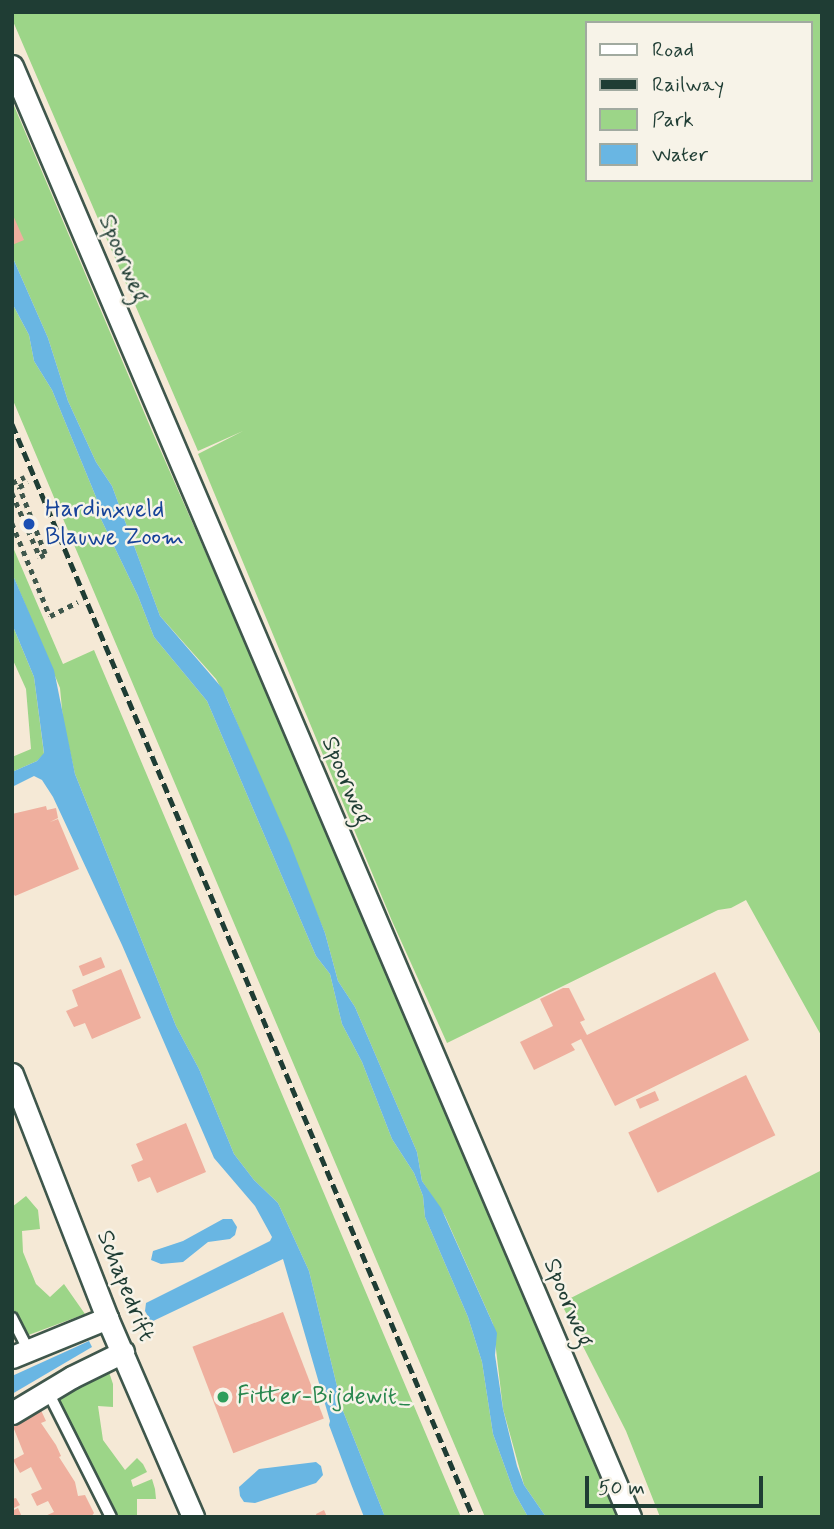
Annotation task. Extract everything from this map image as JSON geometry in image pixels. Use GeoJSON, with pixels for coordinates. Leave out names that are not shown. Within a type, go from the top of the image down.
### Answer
{"type":"FeatureCollection","features":[{"type":"Feature","properties":{"kind":"street","name":"Spoorweg"},"geometry":{"type":"LineString","coordinates":[[12,66],[630,1517]]}},
{"type":"Feature","properties":{"kind":"street","name":"Schapedrift"},"geometry":{"type":"LineString","coordinates":[[15,1086],[107,1318],[193,1517]]}},
{"type":"Feature","properties":{"kind":"street"},"geometry":{"type":"LineString","coordinates":[[20,1354],[107,1318]]}},
{"type":"Feature","properties":{"kind":"street"},"geometry":{"type":"LineString","coordinates":[[12,1413],[123,1352]]}},
{"type":"Feature","properties":{"kind":"lane"},"geometry":{"type":"LineString","coordinates":[[12,1318],[20,1354]]}},
{"type":"Feature","properties":{"kind":"lane"},"geometry":{"type":"LineString","coordinates":[[48,1392],[111,1517]]}},
{"type":"Feature","properties":{"kind":"path"},"geometry":{"type":"LineString","coordinates":[[12,483],[26,480],[19,487],[46,554],[40,557],[12,493]]}},
{"type":"Feature","properties":{"kind":"path"},"geometry":{"type":"LineString","coordinates":[[12,523],[50,616],[78,602]]}},
{"type":"Feature","properties":{"kind":"green space"},"geometry":{"type":"Polygon","coordinates":[[[12,12],[822,12],[822,1037],[746,900],[731,908],[718,910],[447,1043],[392,921],[198,454],[243,431],[198,451],[12,19],[12,12]]]}},
{"type":"Feature","properties":{"kind":"green space"},"geometry":{"type":"Polygon","coordinates":[[[12,101],[152,431],[630,1517],[546,1517],[524,1485],[503,1409],[493,1324],[445,1216],[422,1181],[417,1152],[355,1007],[338,981],[325,933],[227,699],[216,679],[160,616],[112,486],[96,462],[68,401],[48,338],[12,256],[12,101]]]}},
{"type":"Feature","properties":{"kind":"green space"},"geometry":{"type":"Polygon","coordinates":[[[12,303],[29,335],[34,361],[52,390],[96,497],[100,517],[138,596],[154,637],[207,701],[316,956],[330,974],[342,1024],[362,1062],[392,1139],[414,1173],[423,1196],[425,1217],[468,1317],[482,1362],[493,1434],[514,1492],[528,1517],[485,1517],[12,398],[12,303]]]}},
{"type":"Feature","properties":{"kind":"green space"},"geometry":{"type":"Polygon","coordinates":[[[12,545],[63,664],[94,650],[461,1517],[385,1517],[343,1411],[309,1271],[278,1203],[254,1180],[234,1154],[199,1069],[176,1026],[75,774],[63,720],[60,688],[12,573],[12,545]]]}},
{"type":"Feature","properties":{"kind":"green space"},"geometry":{"type":"Polygon","coordinates":[[[12,624],[34,677],[44,754],[37,761],[12,772],[12,757],[31,749],[26,689],[12,658],[12,624]]]}},
{"type":"Feature","properties":{"kind":"green space"},"geometry":{"type":"Polygon","coordinates":[[[822,1170],[822,1517],[660,1517],[626,1431],[561,1303],[822,1170]]]}},
{"type":"Feature","properties":{"kind":"green space"},"geometry":{"type":"Polygon","coordinates":[[[26,1196],[38,1210],[40,1229],[22,1231],[23,1252],[36,1284],[50,1297],[64,1284],[85,1314],[15,1340],[12,1335],[12,1207],[26,1196]]]}},
{"type":"Feature","properties":{"kind":"green space"},"geometry":{"type":"Polygon","coordinates":[[[109,1372],[113,1384],[113,1407],[98,1406],[103,1440],[125,1470],[137,1458],[143,1464],[147,1472],[131,1480],[133,1487],[152,1479],[155,1489],[156,1499],[137,1499],[137,1517],[115,1517],[56,1397],[109,1372]]]}},
{"type":"Feature","properties":{"kind":"water"},"geometry":{"type":"Polygon","coordinates":[[[12,256],[48,338],[68,401],[96,462],[112,486],[160,616],[222,688],[290,843],[325,933],[338,981],[355,1007],[417,1152],[422,1181],[441,1208],[497,1333],[495,1355],[503,1409],[517,1466],[524,1485],[546,1517],[528,1517],[514,1492],[493,1434],[482,1362],[468,1317],[425,1217],[423,1196],[414,1173],[392,1139],[362,1062],[342,1024],[330,974],[316,956],[207,701],[154,637],[138,596],[100,517],[96,497],[52,390],[34,361],[29,335],[12,303],[12,256]]]}},
{"type":"Feature","properties":{"kind":"water"},"geometry":{"type":"Polygon","coordinates":[[[12,573],[54,670],[75,774],[176,1026],[199,1069],[234,1154],[254,1180],[278,1203],[309,1271],[343,1411],[385,1517],[364,1517],[329,1425],[283,1259],[151,1322],[145,1311],[146,1303],[270,1241],[272,1237],[255,1206],[214,1158],[122,945],[53,797],[42,780],[34,776],[12,787],[12,772],[37,761],[44,753],[34,677],[12,624],[12,573]]]}},
{"type":"Feature","properties":{"kind":"water"},"geometry":{"type":"Polygon","coordinates":[[[223,1219],[232,1219],[237,1227],[235,1235],[230,1239],[208,1242],[183,1262],[161,1264],[151,1260],[153,1251],[183,1241],[223,1219]]]}},
{"type":"Feature","properties":{"kind":"water"},"geometry":{"type":"Polygon","coordinates":[[[89,1341],[92,1347],[12,1394],[12,1376],[89,1341]]]}},
{"type":"Feature","properties":{"kind":"water"},"geometry":{"type":"Polygon","coordinates":[[[316,1462],[321,1466],[323,1475],[316,1483],[255,1503],[244,1502],[240,1496],[239,1487],[259,1469],[316,1462]]]}},
{"type":"Feature","properties":{"kind":"building"},"geometry":{"type":"Polygon","coordinates":[[[12,213],[24,240],[12,245],[12,213]]]}},
{"type":"Feature","properties":{"kind":"building"},"geometry":{"type":"Polygon","coordinates":[[[46,806],[47,810],[56,808],[58,818],[50,822],[58,819],[79,869],[15,896],[12,891],[12,814],[46,806]]]}},
{"type":"Feature","properties":{"kind":"building"},"geometry":{"type":"Polygon","coordinates":[[[101,957],[105,967],[83,976],[79,966],[101,957]]]}},
{"type":"Feature","properties":{"kind":"building"},"geometry":{"type":"Polygon","coordinates":[[[121,969],[141,1018],[92,1039],[85,1023],[74,1027],[66,1011],[78,1006],[72,990],[121,969]]]}},
{"type":"Feature","properties":{"kind":"building"},"geometry":{"type":"Polygon","coordinates":[[[715,972],[749,1040],[615,1106],[581,1039],[571,1044],[575,1050],[534,1070],[520,1042],[553,1026],[540,999],[563,988],[569,988],[585,1020],[580,1022],[587,1035],[715,972]]]}},
{"type":"Feature","properties":{"kind":"building"},"geometry":{"type":"Polygon","coordinates":[[[746,1075],[775,1135],[658,1193],[628,1132],[746,1075]]]}},
{"type":"Feature","properties":{"kind":"building"},"geometry":{"type":"Polygon","coordinates":[[[655,1091],[659,1100],[640,1109],[636,1100],[655,1091]]]}},
{"type":"Feature","properties":{"kind":"building"},"geometry":{"type":"Polygon","coordinates":[[[186,1123],[206,1172],[157,1193],[150,1177],[138,1182],[131,1165],[143,1160],[136,1144],[186,1123]]]}},
{"type":"Feature","properties":{"kind":"building"},"geometry":{"type":"Polygon","coordinates":[[[283,1312],[324,1418],[233,1453],[192,1347],[283,1312]]]}},
{"type":"Feature","properties":{"kind":"building"},"geometry":{"type":"Polygon","coordinates":[[[39,1406],[46,1421],[41,1423],[75,1482],[78,1496],[85,1495],[94,1513],[91,1517],[43,1517],[54,1512],[48,1501],[37,1506],[31,1494],[42,1489],[31,1467],[20,1473],[13,1460],[24,1454],[12,1424],[39,1406]]]}},
{"type":"Feature","properties":{"kind":"building"},"geometry":{"type":"Polygon","coordinates":[[[16,1498],[20,1505],[12,1509],[12,1499],[16,1498]]]}},
{"type":"Feature","properties":{"kind":"building"},"geometry":{"type":"Polygon","coordinates":[[[18,1508],[22,1517],[14,1517],[12,1511],[18,1508]]]}},
{"type":"Feature","properties":{"kind":"building"},"geometry":{"type":"Polygon","coordinates":[[[324,1510],[327,1517],[317,1517],[316,1514],[324,1510]]]}},
{"type":"Feature","properties":{"kind":"railway"},"geometry":{"type":"LineString","coordinates":[[12,424],[473,1517]]}},
{"type":"Feature","properties":{"kind":"place","name":"Hardinxveld Blauwe Zoom"},"geometry":{"type":"Point","coordinates":[29,524]}},
{"type":"Feature","properties":{"kind":"place","name":"Fitter-Bijdewit_"},"geometry":{"type":"Point","coordinates":[223,1397]}}]}
